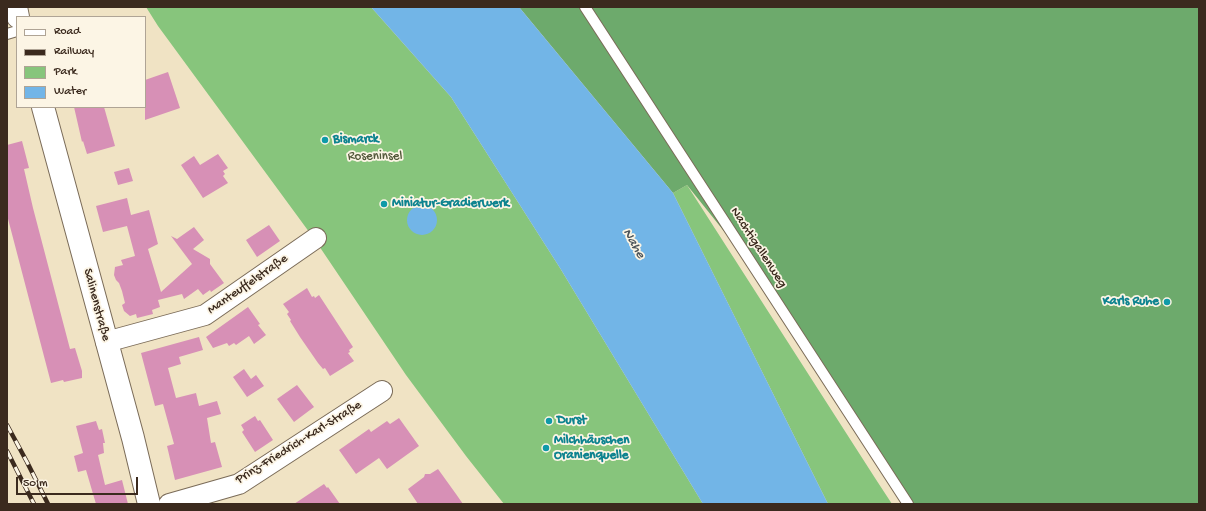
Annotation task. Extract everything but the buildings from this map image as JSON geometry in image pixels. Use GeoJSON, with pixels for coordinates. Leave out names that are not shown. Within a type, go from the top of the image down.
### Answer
{"type":"FeatureCollection","features":[{"type":"Feature","properties":{"kind":"main road","name":"Salinenstraße"},"geometry":{"type":"LineString","coordinates":[[43,108],[133,438],[149,504]]}},
{"type":"Feature","properties":{"kind":"street","name":"Manteuffelstraße"},"geometry":{"type":"LineString","coordinates":[[106,342],[205,315],[316,238]]}},
{"type":"Feature","properties":{"kind":"street","name":"Prinz-Friedrich-Karl-Straße"},"geometry":{"type":"LineString","coordinates":[[168,504],[239,484],[382,391]]}},
{"type":"Feature","properties":{"kind":"lane","name":"Nachtigallenweg"},"geometry":{"type":"LineString","coordinates":[[585,7],[908,504]]}},
{"type":"Feature","properties":{"kind":"green space","name":"Roseninsel"},"geometry":{"type":"Polygon","coordinates":[[[146,7],[371,7],[451,97],[560,268],[703,504],[504,504],[466,456],[406,375],[315,240],[158,26],[146,7]]]}},
{"type":"Feature","properties":{"kind":"green space"},"geometry":{"type":"Polygon","coordinates":[[[519,7],[1199,7],[1199,504],[908,504],[767,285],[687,185],[673,193],[519,7]]]}},
{"type":"Feature","properties":{"kind":"green space"},"geometry":{"type":"Polygon","coordinates":[[[687,185],[892,504],[828,504],[673,193],[687,185]]]}},
{"type":"Feature","properties":{"kind":"water","name":"Nahe"},"geometry":{"type":"Polygon","coordinates":[[[371,7],[519,7],[673,193],[828,504],[703,504],[560,268],[451,97],[371,7]]]}},
{"type":"Feature","properties":{"kind":"water"},"geometry":{"type":"Polygon","coordinates":[[[422,205],[433,209],[437,220],[433,231],[422,235],[411,231],[407,220],[411,209],[422,205]]]}},
{"type":"Feature","properties":{"kind":"railway"},"geometry":{"type":"LineString","coordinates":[[7,425],[48,504]]}},
{"type":"Feature","properties":{"kind":"railway"},"geometry":{"type":"LineString","coordinates":[[7,451],[34,504]]}},
{"type":"Feature","properties":{"kind":"place","name":"Bismarck"},"geometry":{"type":"Point","coordinates":[325,140]}},
{"type":"Feature","properties":{"kind":"place","name":"Miniatur-Gradierwerk"},"geometry":{"type":"Point","coordinates":[384,204]}},
{"type":"Feature","properties":{"kind":"place","name":"Karls Ruhe"},"geometry":{"type":"Point","coordinates":[1167,302]}},
{"type":"Feature","properties":{"kind":"place","name":"Durst"},"geometry":{"type":"Point","coordinates":[549,421]}},
{"type":"Feature","properties":{"kind":"place","name":"Milchhäuschen Oranienquelle"},"geometry":{"type":"Point","coordinates":[546,448]}}]}
